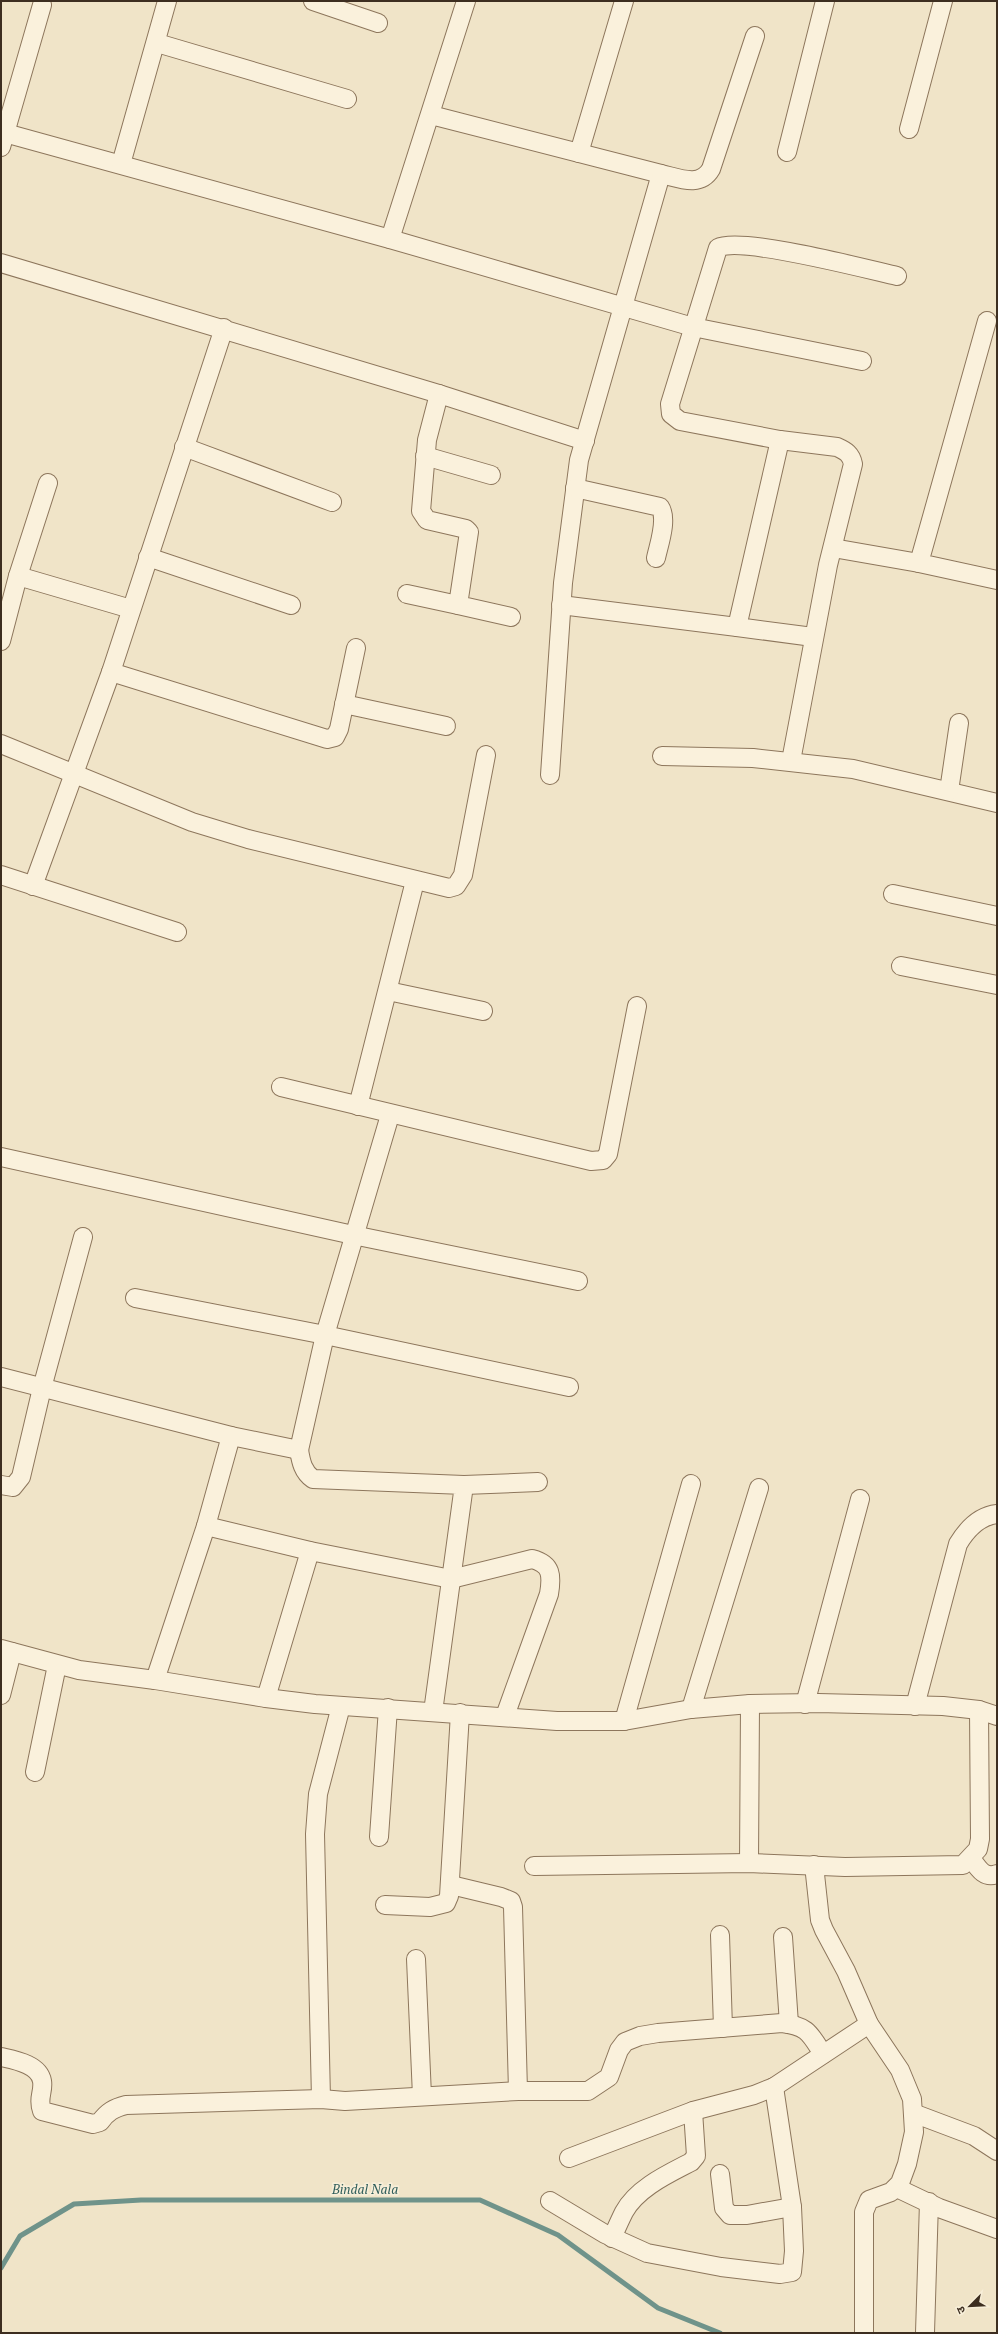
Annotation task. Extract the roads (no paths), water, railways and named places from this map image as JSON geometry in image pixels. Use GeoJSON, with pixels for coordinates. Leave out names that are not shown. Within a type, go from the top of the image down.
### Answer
{"type":"FeatureCollection","features":[{"type":"Feature","properties":{"kind":"street"},"geometry":{"type":"LineString","coordinates":[[121,164],[157,43],[167,1]]}},
{"type":"Feature","properties":{"kind":"street"},"geometry":{"type":"LineString","coordinates":[[313,1],[378,23]]}},
{"type":"Feature","properties":{"kind":"street"},"geometry":{"type":"LineString","coordinates":[[390,239],[466,1]]}},
{"type":"Feature","properties":{"kind":"street"},"geometry":{"type":"LineString","coordinates":[[579,153],[624,1]]}},
{"type":"Feature","properties":{"kind":"street"},"geometry":{"type":"LineString","coordinates":[[787,152],[825,1]]}},
{"type":"Feature","properties":{"kind":"street"},"geometry":{"type":"LineString","coordinates":[[909,129],[943,1]]}},
{"type":"Feature","properties":{"kind":"street"},"geometry":{"type":"LineString","coordinates":[[42,5],[3,140],[121,164],[693,326],[862,361]]}},
{"type":"Feature","properties":{"kind":"street"},"geometry":{"type":"LineString","coordinates":[[431,114],[695,182],[707,176],[711,169],[755,36]]}},
{"type":"Feature","properties":{"kind":"street"},"geometry":{"type":"LineString","coordinates":[[157,43],[347,99]]}},
{"type":"Feature","properties":{"kind":"street"},"geometry":{"type":"LineString","coordinates":[[550,775],[561,605],[579,460],[661,174]]}},
{"type":"Feature","properties":{"kind":"street"},"geometry":{"type":"LineString","coordinates":[[791,761],[813,637],[853,464],[852,458],[844,450],[837,447],[780,440],[675,418],[670,410],[670,404],[716,251],[721,246],[762,248],[897,276]]}},
{"type":"Feature","properties":{"kind":"street"},"geometry":{"type":"LineString","coordinates":[[1,263],[224,328],[440,394],[584,441]]}},
{"type":"Feature","properties":{"kind":"street"},"geometry":{"type":"LineString","coordinates":[[919,563],[987,321]]}},
{"type":"Feature","properties":{"kind":"street"},"geometry":{"type":"LineString","coordinates":[[33,886],[111,672],[224,328]]}},
{"type":"Feature","properties":{"kind":"street"},"geometry":{"type":"LineString","coordinates":[[440,394],[430,426],[421,511],[428,520],[466,529],[469,532],[458,605]]}},
{"type":"Feature","properties":{"kind":"street"},"geometry":{"type":"LineString","coordinates":[[737,627],[780,440]]}},
{"type":"Feature","properties":{"kind":"street"},"geometry":{"type":"LineString","coordinates":[[184,447],[332,502]]}},
{"type":"Feature","properties":{"kind":"street"},"geometry":{"type":"LineString","coordinates":[[426,456],[491,475]]}},
{"type":"Feature","properties":{"kind":"street"},"geometry":{"type":"LineString","coordinates":[[1,641],[18,576],[48,483]]}},
{"type":"Feature","properties":{"kind":"street"},"geometry":{"type":"LineString","coordinates":[[575,488],[660,507],[663,512],[663,520],[656,558]]}},
{"type":"Feature","properties":{"kind":"street"},"geometry":{"type":"LineString","coordinates":[[833,548],[919,563],[997,580]]}},
{"type":"Feature","properties":{"kind":"street"},"geometry":{"type":"LineString","coordinates":[[148,557],[291,605]]}},
{"type":"Feature","properties":{"kind":"street"},"geometry":{"type":"LineString","coordinates":[[18,576],[131,609]]}},
{"type":"Feature","properties":{"kind":"street"},"geometry":{"type":"LineString","coordinates":[[407,594],[511,617]]}},
{"type":"Feature","properties":{"kind":"street"},"geometry":{"type":"LineString","coordinates":[[561,605],[813,637]]}},
{"type":"Feature","properties":{"kind":"street"},"geometry":{"type":"LineString","coordinates":[[111,672],[327,739],[335,736],[339,729],[356,648]]}},
{"type":"Feature","properties":{"kind":"street"},"geometry":{"type":"LineString","coordinates":[[344,704],[446,726]]}},
{"type":"Feature","properties":{"kind":"street"},"geometry":{"type":"LineString","coordinates":[[948,791],[959,723]]}},
{"type":"Feature","properties":{"kind":"street"},"geometry":{"type":"LineString","coordinates":[[1,744],[74,775],[218,831],[415,881],[449,888],[456,886],[461,881],[486,755]]}},
{"type":"Feature","properties":{"kind":"street"},"geometry":{"type":"LineString","coordinates":[[662,756],[729,756],[791,761],[860,771],[997,803]]}},
{"type":"Feature","properties":{"kind":"street"},"geometry":{"type":"LineString","coordinates":[[1,875],[177,932]]}},
{"type":"Feature","properties":{"kind":"street"},"geometry":{"type":"LineString","coordinates":[[358,1106],[415,881]]}},
{"type":"Feature","properties":{"kind":"street"},"geometry":{"type":"LineString","coordinates":[[893,894],[997,916]]}},
{"type":"Feature","properties":{"kind":"street"},"geometry":{"type":"LineString","coordinates":[[901,966],[997,985]]}},
{"type":"Feature","properties":{"kind":"street"},"geometry":{"type":"LineString","coordinates":[[388,991],[483,1012]]}},
{"type":"Feature","properties":{"kind":"street"},"geometry":{"type":"LineString","coordinates":[[281,1087],[390,1115],[591,1161],[603,1160],[608,1154],[637,1006]]}},
{"type":"Feature","properties":{"kind":"street"},"geometry":{"type":"LineString","coordinates":[[390,1115],[353,1235],[325,1335],[299,1450],[301,1464],[307,1475],[313,1479],[464,1485],[538,1482]]}},
{"type":"Feature","properties":{"kind":"street"},"geometry":{"type":"LineString","coordinates":[[1,1157],[353,1235],[578,1281]]}},
{"type":"Feature","properties":{"kind":"street"},"geometry":{"type":"LineString","coordinates":[[1,1485],[13,1487],[21,1477],[42,1388],[83,1237]]}},
{"type":"Feature","properties":{"kind":"street"},"geometry":{"type":"LineString","coordinates":[[135,1298],[325,1335],[569,1387]]}},
{"type":"Feature","properties":{"kind":"street"},"geometry":{"type":"LineString","coordinates":[[1,1377],[231,1436],[299,1450]]}},
{"type":"Feature","properties":{"kind":"street"},"geometry":{"type":"LineString","coordinates":[[155,1680],[206,1526],[231,1436]]}},
{"type":"Feature","properties":{"kind":"street"},"geometry":{"type":"LineString","coordinates":[[624,1720],[691,1484]]}},
{"type":"Feature","properties":{"kind":"street"},"geometry":{"type":"LineString","coordinates":[[434,1712],[464,1485]]}},
{"type":"Feature","properties":{"kind":"street"},"geometry":{"type":"LineString","coordinates":[[691,1709],[759,1488]]}},
{"type":"Feature","properties":{"kind":"street"},"geometry":{"type":"LineString","coordinates":[[805,1704],[860,1499]]}},
{"type":"Feature","properties":{"kind":"street"},"geometry":{"type":"LineString","coordinates":[[916,1706],[958,1544],[965,1533],[981,1518],[997,1514]]}},
{"type":"Feature","properties":{"kind":"street"},"geometry":{"type":"LineString","coordinates":[[206,1526],[310,1552],[451,1579],[532,1559],[541,1561],[552,1577],[549,1594],[505,1716]]}},
{"type":"Feature","properties":{"kind":"street"},"geometry":{"type":"LineString","coordinates":[[266,1698],[310,1552]]}},
{"type":"Feature","properties":{"kind":"street"},"geometry":{"type":"LineString","coordinates":[[1,1695],[6,1650],[57,1665],[114,1676],[155,1680],[266,1698],[342,1706],[505,1716],[557,1721],[624,1720],[691,1709],[750,1704],[818,1703],[916,1706],[979,1710],[997,1716]]}},
{"type":"Feature","properties":{"kind":"street"},"geometry":{"type":"LineString","coordinates":[[35,1772],[57,1665]]}},
{"type":"Feature","properties":{"kind":"street"},"geometry":{"type":"LineString","coordinates":[[749,1863],[750,1704]]}},
{"type":"Feature","properties":{"kind":"street"},"geometry":{"type":"LineString","coordinates":[[321,2099],[315,1834],[318,1794],[342,1706]]}},
{"type":"Feature","properties":{"kind":"street"},"geometry":{"type":"LineString","coordinates":[[379,1837],[388,1708]]}},
{"type":"Feature","properties":{"kind":"street"},"geometry":{"type":"LineString","coordinates":[[534,1866],[749,1863],[952,1867],[963,1865],[978,1849],[980,1839],[979,1710]]}},
{"type":"Feature","properties":{"kind":"street"},"geometry":{"type":"LineString","coordinates":[[385,1905],[439,1906],[446,1903],[451,1885],[460,1713]]}},
{"type":"Feature","properties":{"kind":"street"},"geometry":{"type":"LineString","coordinates":[[971,1858],[984,1874],[989,1876],[997,1874]]}},
{"type":"Feature","properties":{"kind":"street"},"geometry":{"type":"LineString","coordinates":[[814,1865],[820,1920],[869,2024],[900,2070],[908,2086],[913,2113],[914,2132],[908,2157],[897,2188],[891,2192],[869,2200],[864,2212],[864,2333]]}},
{"type":"Feature","properties":{"kind":"street"},"geometry":{"type":"LineString","coordinates":[[451,1885],[501,1897],[511,1901],[513,1908],[518,2091]]}},
{"type":"Feature","properties":{"kind":"street"},"geometry":{"type":"LineString","coordinates":[[720,1935],[723,2028]]}},
{"type":"Feature","properties":{"kind":"street"},"geometry":{"type":"LineString","coordinates":[[783,1938],[789,2024]]}},
{"type":"Feature","properties":{"kind":"street"},"geometry":{"type":"LineString","coordinates":[[416,1959],[422,2096]]}},
{"type":"Feature","properties":{"kind":"street"},"geometry":{"type":"LineString","coordinates":[[1,2057],[33,2067],[40,2075],[42,2082],[38,2102],[42,2112],[93,2124],[100,2122],[106,2114],[115,2108],[126,2105],[321,2099],[345,2101],[518,2091],[588,2090],[609,2077],[618,2050],[625,2042],[658,2033],[789,2024],[803,2027],[808,2031],[823,2054]]}},
{"type":"Feature","properties":{"kind":"street"},"geometry":{"type":"LineString","coordinates":[[569,2158],[693,2111],[754,2095],[774,2087],[869,2024]]}},
{"type":"Feature","properties":{"kind":"street"},"geometry":{"type":"LineString","coordinates":[[550,2201],[612,2238],[647,2253],[721,2267],[787,2273],[792,2272],[792,2207],[774,2087]]}},
{"type":"Feature","properties":{"kind":"street"},"geometry":{"type":"LineString","coordinates":[[612,2238],[624,2211],[632,2201],[654,2184],[691,2162],[696,2156],[693,2111]]}},
{"type":"Feature","properties":{"kind":"street"},"geometry":{"type":"LineString","coordinates":[[913,2113],[974,2136],[997,2151]]}},
{"type":"Feature","properties":{"kind":"street"},"geometry":{"type":"LineString","coordinates":[[720,2174],[724,2208],[730,2215],[747,2215],[792,2207]]}},
{"type":"Feature","properties":{"kind":"street"},"geometry":{"type":"LineString","coordinates":[[897,2188],[939,2208],[997,2229]]}},
{"type":"Feature","properties":{"kind":"street"},"geometry":{"type":"LineString","coordinates":[[924,2333],[929,2202]]}},
{"type":"Feature","properties":{"kind":"waterway","name":"Bindal Nala"},"geometry":{"type":"LineString","coordinates":[[1,2268],[20,2236],[74,2204],[141,2200],[480,2200],[558,2235],[658,2308],[720,2333]]}}]}
